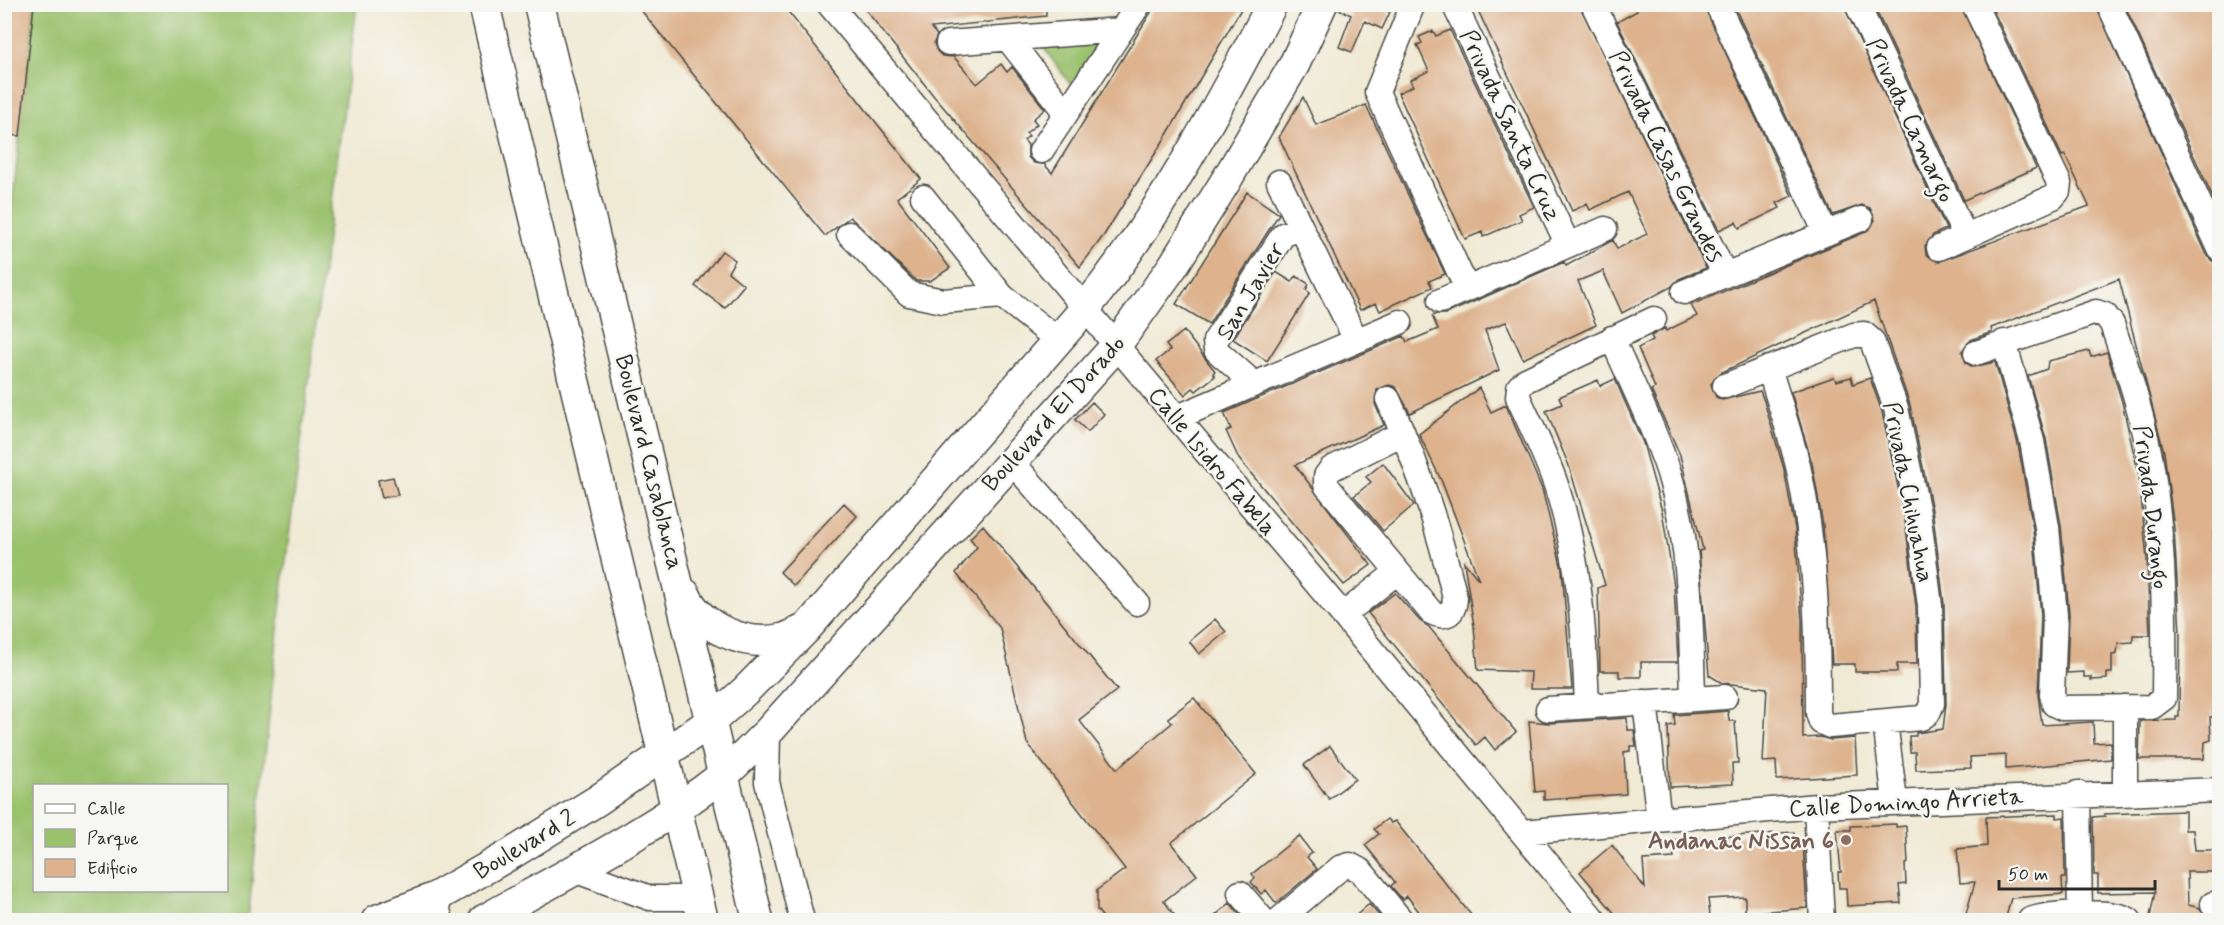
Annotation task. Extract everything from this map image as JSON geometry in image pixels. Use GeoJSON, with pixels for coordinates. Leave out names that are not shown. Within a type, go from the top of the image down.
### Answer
{"type":"FeatureCollection","features":[{"type":"Feature","properties":{"kind":"main road"},"geometry":{"type":"LineString","coordinates":[[484,4],[700,909]]}},
{"type":"Feature","properties":{"kind":"main road","name":"Boulevard Casablanca"},"geometry":{"type":"LineString","coordinates":[[539,4],[678,577],[722,775],[758,921]]}},
{"type":"Feature","properties":{"kind":"main road","name":"Boulevard El Dorado"},"geometry":{"type":"LineString","coordinates":[[710,722],[745,692],[806,629],[1084,310],[1120,265],[1175,178],[1231,82],[1272,4]]}},
{"type":"Feature","properties":{"kind":"main road","name":"Boulevard El Dorado"},"geometry":{"type":"LineString","coordinates":[[722,775],[768,732],[1114,346],[1173,266],[1227,179],[1294,65],[1322,4]]}},
{"type":"Feature","properties":{"kind":"main road"},"geometry":{"type":"LineString","coordinates":[[678,577],[688,601],[706,621],[729,635],[755,641],[772,640],[806,629]]}},
{"type":"Feature","properties":{"kind":"main road","name":"Boulevard 2"},"geometry":{"type":"LineString","coordinates":[[377,921],[437,909],[710,722]]}},
{"type":"Feature","properties":{"kind":"main road","name":"Boulevard 2"},"geometry":{"type":"LineString","coordinates":[[484,921],[574,870],[675,808],[722,775]]}},
{"type":"Feature","properties":{"kind":"street","name":"Calle Isidro Fabela"},"geometry":{"type":"LineString","coordinates":[[829,4],[1114,346],[1178,417],[1594,921]]}},
{"type":"Feature","properties":{"kind":"street"},"geometry":{"type":"LineString","coordinates":[[1041,151],[1139,4]]}},
{"type":"Feature","properties":{"kind":"street"},"geometry":{"type":"LineString","coordinates":[[1413,4],[1379,82],[1377,92],[1467,289]]}},
{"type":"Feature","properties":{"kind":"street","name":"Privada Santa Cruz"},"geometry":{"type":"LineString","coordinates":[[1454,4],[1568,246]]}},
{"type":"Feature","properties":{"kind":"street","name":"Privada Casas Grandes"},"geometry":{"type":"LineString","coordinates":[[1593,4],[1725,275]]}},
{"type":"Feature","properties":{"kind":"street"},"geometry":{"type":"LineString","coordinates":[[1718,4],[1826,233]]}},
{"type":"Feature","properties":{"kind":"street","name":"Privada Camargo"},"geometry":{"type":"LineString","coordinates":[[1857,4],[1965,236]]}},
{"type":"Feature","properties":{"kind":"street"},"geometry":{"type":"LineString","coordinates":[[1939,248],[2053,197],[2058,191],[2059,183],[1974,4]]}},
{"type":"Feature","properties":{"kind":"street"},"geometry":{"type":"LineString","coordinates":[[2109,4],[2220,249]]}},
{"type":"Feature","properties":{"kind":"street"},"geometry":{"type":"LineString","coordinates":[[948,43],[1120,30]]}},
{"type":"Feature","properties":{"kind":"street"},"geometry":{"type":"LineString","coordinates":[[1008,39],[1066,113]]}},
{"type":"Feature","properties":{"kind":"street","name":"San Javier"},"geometry":{"type":"LineString","coordinates":[[1279,182],[1356,340]]}},
{"type":"Feature","properties":{"kind":"street"},"geometry":{"type":"LineString","coordinates":[[923,197],[1002,296],[1058,340]]}},
{"type":"Feature","properties":{"kind":"street","name":"Privada Casas Grandes"},"geometry":{"type":"LineString","coordinates":[[1684,292],[1861,219]]}},
{"type":"Feature","properties":{"kind":"street","name":"San Javier"},"geometry":{"type":"LineString","coordinates":[[1254,384],[1216,350],[1215,341],[1283,235],[1300,227]]}},
{"type":"Feature","properties":{"kind":"street","name":"Privada Santa Cruz"},"geometry":{"type":"LineString","coordinates":[[1440,301],[1605,230]]}},
{"type":"Feature","properties":{"kind":"street"},"geometry":{"type":"LineString","coordinates":[[849,234],[909,294],[943,301],[1002,296]]}},
{"type":"Feature","properties":{"kind":"street","name":"Privada Durango"},"geometry":{"type":"LineString","coordinates":[[1976,353],[2004,342],[2096,312],[2106,315],[2112,324],[2136,396],[2152,473],[2165,616],[2164,698],[2152,708],[2062,708],[2054,704],[2052,695],[2055,615],[2047,527],[2032,441],[2004,342]]}},
{"type":"Feature","properties":{"kind":"street"},"geometry":{"type":"LineString","coordinates":[[1587,706],[1584,615],[1574,548],[1556,484],[1518,397],[1519,387],[1526,380],[1654,319]]}},
{"type":"Feature","properties":{"kind":"street"},"geometry":{"type":"LineString","coordinates":[[1178,417],[1400,322]]}},
{"type":"Feature","properties":{"kind":"street","name":"Privada Chihuahua"},"geometry":{"type":"LineString","coordinates":[[1725,387],[1769,368],[1854,335],[1864,334],[1872,340],[1896,408],[1919,518],[1930,606],[1932,704],[1928,713],[1921,718],[1830,726],[1821,722],[1818,713],[1818,632],[1810,547],[1798,466],[1769,368]]}},
{"type":"Feature","properties":{"kind":"street"},"geometry":{"type":"LineString","coordinates":[[1612,338],[1669,473],[1683,538],[1690,607],[1693,699]]}},
{"type":"Feature","properties":{"kind":"street"},"geometry":{"type":"LineString","coordinates":[[1388,399],[1403,433],[1440,532],[1455,598],[1455,608],[1449,615],[1440,617],[1431,612],[1326,485],[1326,476],[1331,469],[1403,433]]}},
{"type":"Feature","properties":{"kind":"street"},"geometry":{"type":"LineString","coordinates":[[1011,461],[1137,603]]}},
{"type":"Feature","properties":{"kind":"street"},"geometry":{"type":"LineString","coordinates":[[1343,615],[1397,572]]}},
{"type":"Feature","properties":{"kind":"street"},"geometry":{"type":"LineString","coordinates":[[1548,709],[1725,697]]}},
{"type":"Feature","properties":{"kind":"street"},"geometry":{"type":"LineString","coordinates":[[1645,702],[1659,820]]}},
{"type":"Feature","properties":{"kind":"street"},"geometry":{"type":"LineString","coordinates":[[2125,707],[2125,793]]}},
{"type":"Feature","properties":{"kind":"street"},"geometry":{"type":"LineString","coordinates":[[1886,722],[1894,801]]}},
{"type":"Feature","properties":{"kind":"street"},"geometry":{"type":"LineString","coordinates":[[768,732],[767,782],[802,921]]}},
{"type":"Feature","properties":{"kind":"street","name":"Calle Domingo Arrieta"},"geometry":{"type":"LineString","coordinates":[[1522,832],[1894,801],[2220,790]]}},
{"type":"Feature","properties":{"kind":"street"},"geometry":{"type":"LineString","coordinates":[[2078,794],[2080,914]]}},
{"type":"Feature","properties":{"kind":"street"},"geometry":{"type":"LineString","coordinates":[[1816,806],[1822,921]]}},
{"type":"Feature","properties":{"kind":"street"},"geometry":{"type":"LineString","coordinates":[[1279,921],[1340,868],[1350,865],[1361,870],[1401,921]]}},
{"type":"Feature","properties":{"kind":"street"},"geometry":{"type":"LineString","coordinates":[[574,870],[650,898],[700,909]]}},
{"type":"Feature","properties":{"kind":"street"},"geometry":{"type":"LineString","coordinates":[[1240,893],[1263,921]]}},
{"type":"Feature","properties":{"kind":"street"},"geometry":{"type":"LineString","coordinates":[[2030,921],[2041,916],[2080,914],[2123,916],[2129,921]]}},
{"type":"Feature","properties":{"kind":"green space"},"geometry":{"type":"Polygon","coordinates":[[[34,5],[357,5],[282,591],[248,920],[5,920],[4,278],[34,5]]]}},
{"type":"Feature","properties":{"kind":"green space"},"geometry":{"type":"Polygon","coordinates":[[[1103,41],[1071,85],[1040,43],[1103,41]]]}},
{"type":"Feature","properties":{"kind":"building"},"geometry":{"type":"Polygon","coordinates":[[[4,4],[34,4],[20,136],[4,135],[4,4]]]}},
{"type":"Feature","properties":{"kind":"building"},"geometry":{"type":"Polygon","coordinates":[[[636,4],[782,4],[921,179],[897,198],[950,268],[930,281],[916,281],[850,217],[825,236],[636,4]]]}},
{"type":"Feature","properties":{"kind":"building"},"geometry":{"type":"Polygon","coordinates":[[[861,4],[1046,4],[1046,16],[931,28],[937,35],[934,43],[937,51],[942,56],[954,57],[977,84],[1001,64],[1007,72],[1012,67],[1045,109],[1033,119],[1037,124],[1026,133],[1029,136],[1024,140],[1028,145],[1028,157],[1034,163],[1044,164],[1052,173],[1156,4],[1244,4],[1165,138],[1104,235],[1080,267],[933,95],[861,4]]]}},
{"type":"Feature","properties":{"kind":"building"},"geometry":{"type":"Polygon","coordinates":[[[1339,4],[1373,4],[1390,12],[1382,29],[1365,21],[1352,52],[1339,47],[1351,15],[1338,9],[1339,4]]]}},
{"type":"Feature","properties":{"kind":"building"},"geometry":{"type":"Polygon","coordinates":[[[1475,4],[1579,4],[1706,268],[1679,279],[1671,287],[1622,313],[1603,271],[1578,281],[1596,325],[1523,359],[1506,322],[1485,330],[1499,370],[1410,413],[1396,387],[1389,385],[1377,390],[1375,404],[1384,425],[1295,465],[1371,565],[1344,585],[1239,459],[1226,431],[1231,429],[1224,413],[1404,336],[1407,342],[1438,329],[1432,316],[1436,314],[1446,314],[1564,262],[1566,266],[1613,240],[1617,249],[1647,234],[1628,192],[1590,210],[1587,204],[1572,211],[1475,4]]]}},
{"type":"Feature","properties":{"kind":"building"},"geometry":{"type":"Polygon","coordinates":[[[1634,4],[1703,4],[1792,196],[1777,203],[1780,208],[1739,228],[1736,222],[1719,230],[1617,22],[1637,11],[1634,4]]]}},
{"type":"Feature","properties":{"kind":"building"},"geometry":{"type":"Polygon","coordinates":[[[1733,4],[1843,4],[1946,229],[1933,235],[1925,246],[1926,254],[1938,262],[2089,206],[2065,155],[2062,156],[1990,4],[2095,4],[2207,255],[2212,261],[2220,263],[2220,531],[2213,532],[2219,606],[2219,710],[2213,709],[2213,717],[2210,717],[2211,740],[2205,742],[2204,759],[2139,759],[2140,721],[2176,720],[2176,717],[2179,717],[2180,633],[2174,528],[2164,452],[2119,279],[1991,328],[1992,332],[1971,340],[1962,351],[1966,363],[1973,367],[1995,362],[2018,444],[2033,529],[2041,615],[2038,695],[2042,725],[2093,722],[2094,743],[2111,742],[2111,759],[2006,769],[2006,755],[1970,757],[1971,768],[1916,770],[1915,752],[1910,752],[1909,736],[1943,729],[1946,704],[1944,604],[1933,515],[1910,405],[1874,301],[1720,373],[1711,384],[1716,397],[1722,400],[1760,391],[1764,401],[1784,469],[1795,529],[1802,621],[1803,738],[1820,737],[1831,740],[1855,738],[1857,775],[1777,780],[1776,761],[1763,762],[1767,688],[1722,683],[1709,675],[1699,551],[1703,550],[1680,455],[1651,390],[1655,388],[1638,348],[1653,340],[1651,336],[1665,328],[1666,331],[1697,316],[1691,305],[1866,232],[1875,220],[1870,208],[1862,205],[1833,215],[1733,4]]]}},
{"type":"Feature","properties":{"kind":"building"},"geometry":{"type":"Polygon","coordinates":[[[1873,4],[1960,4],[2036,168],[1964,200],[1873,4]]]}},
{"type":"Feature","properties":{"kind":"building"},"geometry":{"type":"Polygon","coordinates":[[[2133,4],[2220,4],[2220,213],[2126,8],[2133,4]]]}},
{"type":"Feature","properties":{"kind":"building"},"geometry":{"type":"Polygon","coordinates":[[[1450,30],[1534,207],[1519,214],[1522,220],[1483,237],[1482,232],[1465,239],[1398,93],[1413,86],[1410,80],[1429,71],[1417,45],[1422,43],[1419,37],[1433,31],[1436,36],[1450,30]]]}},
{"type":"Feature","properties":{"kind":"building"},"geometry":{"type":"Polygon","coordinates":[[[1303,97],[1316,125],[1366,105],[1445,274],[1429,281],[1432,287],[1380,311],[1376,303],[1360,310],[1279,137],[1303,97]]]}},
{"type":"Feature","properties":{"kind":"building"},"geometry":{"type":"Polygon","coordinates":[[[1247,192],[1279,214],[1209,324],[1176,304],[1247,192]]]}},
{"type":"Feature","properties":{"kind":"building"},"geometry":{"type":"Polygon","coordinates":[[[722,251],[735,260],[728,272],[744,285],[725,308],[695,286],[722,251]]]}},
{"type":"Feature","properties":{"kind":"building"},"geometry":{"type":"Polygon","coordinates":[[[1276,272],[1292,282],[1296,276],[1309,284],[1306,290],[1310,293],[1267,361],[1233,339],[1276,272]]]}},
{"type":"Feature","properties":{"kind":"building"},"geometry":{"type":"Polygon","coordinates":[[[1184,331],[1215,371],[1213,373],[1215,376],[1196,391],[1193,388],[1185,395],[1156,361],[1170,350],[1166,345],[1184,331]]]}},
{"type":"Feature","properties":{"kind":"building"},"geometry":{"type":"Polygon","coordinates":[[[2089,351],[2091,357],[2107,352],[2122,402],[2139,476],[2147,559],[2150,635],[2133,635],[2133,642],[2118,643],[2117,654],[2112,655],[2112,673],[2107,673],[2107,679],[2091,680],[2091,677],[2084,677],[2084,672],[2067,673],[2069,614],[2061,525],[2046,439],[2028,376],[2047,369],[2048,361],[2089,351]]]}},
{"type":"Feature","properties":{"kind":"building"},"geometry":{"type":"Polygon","coordinates":[[[1834,377],[1836,381],[1851,377],[1853,384],[1870,378],[1882,412],[1905,520],[1916,607],[1917,664],[1897,664],[1897,672],[1855,672],[1855,664],[1832,664],[1823,525],[1812,463],[1791,392],[1834,377]]]}},
{"type":"Feature","properties":{"kind":"building"},"geometry":{"type":"Polygon","coordinates":[[[1615,379],[1643,443],[1662,511],[1674,586],[1678,662],[1641,662],[1641,677],[1619,677],[1619,671],[1600,671],[1598,588],[1605,585],[1569,466],[1546,411],[1562,404],[1559,397],[1598,380],[1600,386],[1615,379]]]}},
{"type":"Feature","properties":{"kind":"building"},"geometry":{"type":"Polygon","coordinates":[[[1479,388],[1491,412],[1506,405],[1542,489],[1562,569],[1572,689],[1530,689],[1531,672],[1478,670],[1464,562],[1479,580],[1442,482],[1419,434],[1479,388]]]}},
{"type":"Feature","properties":{"kind":"building"},"geometry":{"type":"Polygon","coordinates":[[[1092,402],[1104,414],[1088,432],[1075,420],[1092,402]]]}},
{"type":"Feature","properties":{"kind":"building"},"geometry":{"type":"Polygon","coordinates":[[[1383,463],[1414,505],[1383,531],[1354,496],[1371,482],[1366,477],[1383,463]]]}},
{"type":"Feature","properties":{"kind":"building"},"geometry":{"type":"Polygon","coordinates":[[[393,477],[398,495],[382,498],[378,480],[393,477]]]}},
{"type":"Feature","properties":{"kind":"building"},"geometry":{"type":"Polygon","coordinates":[[[844,503],[857,516],[794,586],[780,572],[844,503]]]}},
{"type":"Feature","properties":{"kind":"building"},"geometry":{"type":"Polygon","coordinates":[[[983,525],[1117,690],[1079,720],[1117,769],[1172,723],[1168,718],[1194,698],[1256,774],[1171,843],[1197,875],[1164,901],[1179,921],[1106,921],[1097,910],[1097,890],[1125,869],[1027,743],[1000,628],[956,573],[977,547],[970,538],[983,525]]]}},
{"type":"Feature","properties":{"kind":"building"},"geometry":{"type":"Polygon","coordinates":[[[1395,593],[1420,621],[1429,627],[1516,732],[1495,750],[1485,737],[1476,745],[1368,613],[1395,593]]]}},
{"type":"Feature","properties":{"kind":"building"},"geometry":{"type":"Polygon","coordinates":[[[1215,619],[1226,632],[1199,654],[1189,641],[1215,619]]]}},
{"type":"Feature","properties":{"kind":"building"},"geometry":{"type":"Polygon","coordinates":[[[1728,711],[1729,721],[1735,721],[1738,763],[1732,763],[1733,784],[1670,787],[1668,726],[1675,725],[1674,715],[1728,711]]]}},
{"type":"Feature","properties":{"kind":"building"},"geometry":{"type":"Polygon","coordinates":[[[1627,718],[1628,730],[1634,730],[1636,746],[1630,746],[1630,751],[1624,752],[1626,794],[1544,800],[1544,791],[1535,792],[1529,721],[1549,723],[1627,718]]]}},
{"type":"Feature","properties":{"kind":"building"},"geometry":{"type":"Polygon","coordinates":[[[1330,746],[1355,779],[1329,799],[1304,765],[1330,746]]]}},
{"type":"Feature","properties":{"kind":"building"},"geometry":{"type":"Polygon","coordinates":[[[2185,811],[2185,830],[2193,830],[2195,850],[2220,850],[2220,872],[2187,872],[2188,905],[2200,908],[2205,916],[2220,918],[2220,921],[2149,921],[2155,892],[2098,893],[2098,875],[2094,875],[2093,817],[2105,816],[2104,814],[2185,811]]]}},
{"type":"Feature","properties":{"kind":"building"},"geometry":{"type":"Polygon","coordinates":[[[2057,814],[2057,818],[2064,817],[2063,894],[2011,898],[2005,921],[1964,921],[1975,882],[1960,883],[1957,849],[1987,846],[1986,817],[2057,814]]]}},
{"type":"Feature","properties":{"kind":"building"},"geometry":{"type":"Polygon","coordinates":[[[1387,819],[1391,823],[1395,821],[1476,921],[1426,921],[1407,896],[1403,900],[1391,886],[1395,882],[1365,845],[1379,834],[1374,829],[1387,819]]]}},
{"type":"Feature","properties":{"kind":"building"},"geometry":{"type":"Polygon","coordinates":[[[1896,824],[1896,827],[1906,826],[1908,863],[1905,864],[1906,884],[1899,885],[1901,903],[1847,906],[1846,888],[1839,888],[1838,872],[1841,872],[1837,830],[1851,830],[1851,826],[1896,824]]]}},
{"type":"Feature","properties":{"kind":"building"},"geometry":{"type":"Polygon","coordinates":[[[1794,832],[1795,842],[1803,842],[1807,908],[1745,913],[1745,897],[1708,899],[1710,916],[1621,921],[1580,872],[1612,845],[1645,888],[1643,860],[1674,858],[1673,840],[1794,832]]]}},
{"type":"Feature","properties":{"kind":"building"},"geometry":{"type":"Polygon","coordinates":[[[1299,836],[1312,853],[1307,857],[1317,869],[1276,903],[1266,890],[1261,894],[1251,882],[1255,878],[1252,874],[1299,836]]]}},
{"type":"Feature","properties":{"kind":"building"},"geometry":{"type":"Polygon","coordinates":[[[1230,903],[1245,921],[1209,921],[1230,903]]]}},
{"type":"Feature","properties":{"kind":"building"},"geometry":{"type":"Polygon","coordinates":[[[1369,904],[1381,918],[1378,921],[1350,921],[1369,904]]]}},
{"type":"Feature","properties":{"kind":"place","name":"Andanac Nissan 6"},"geometry":{"type":"Point","coordinates":[1846,840]}}]}
